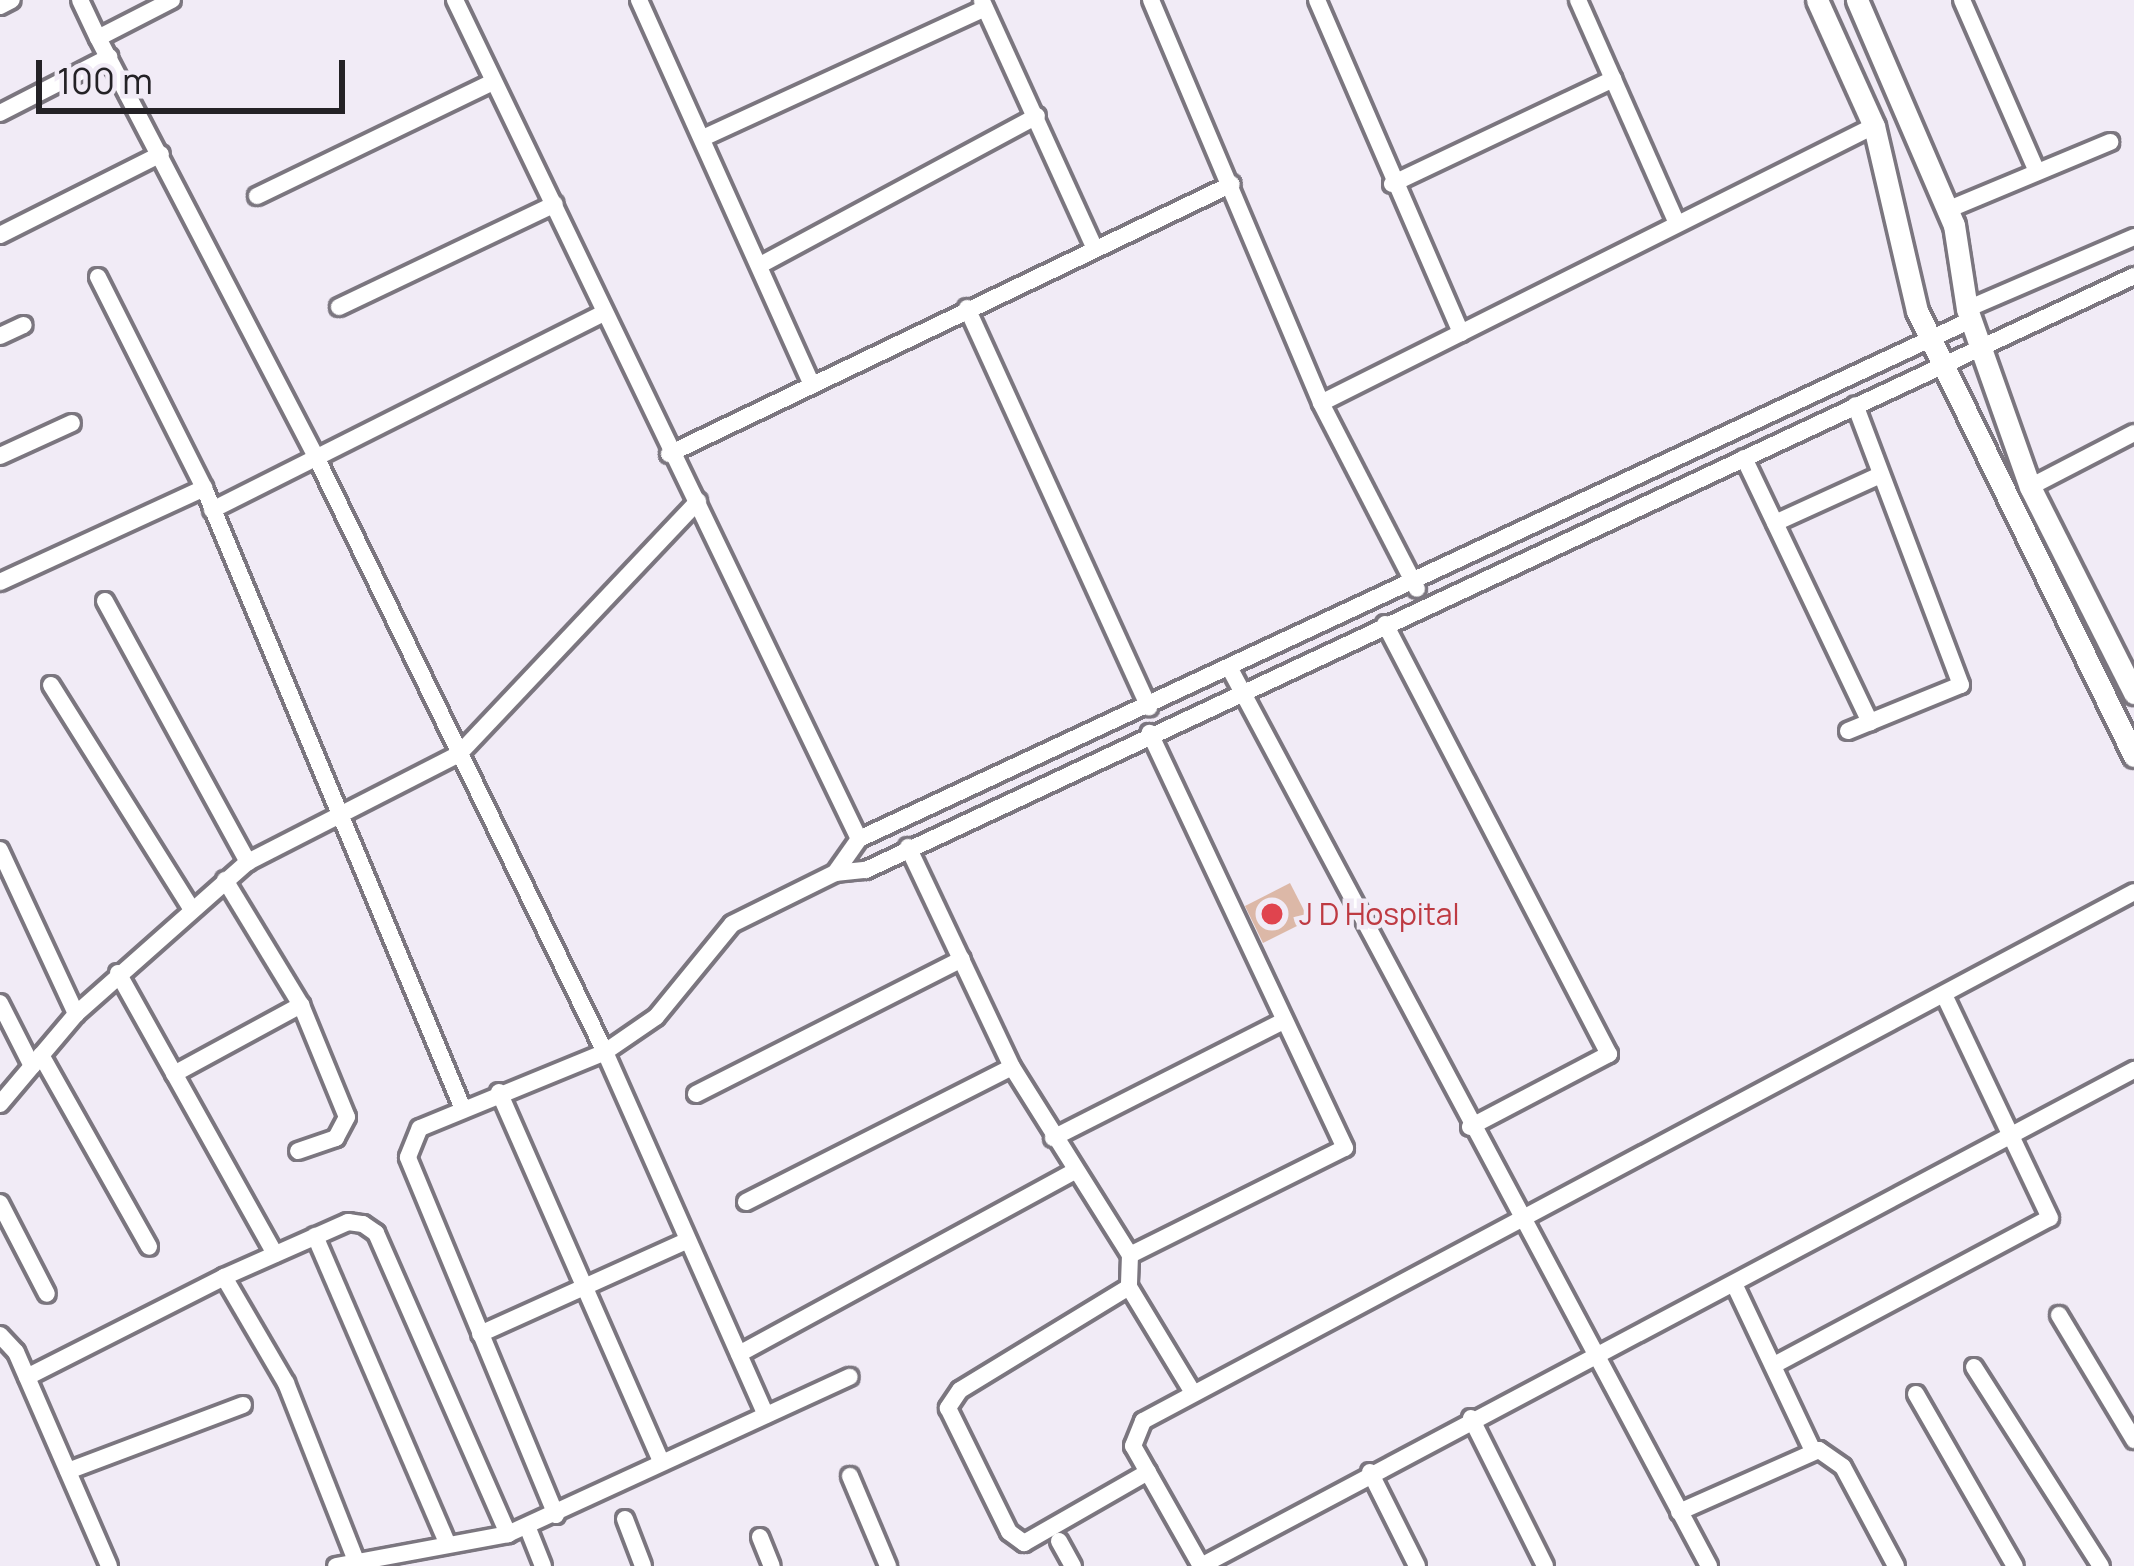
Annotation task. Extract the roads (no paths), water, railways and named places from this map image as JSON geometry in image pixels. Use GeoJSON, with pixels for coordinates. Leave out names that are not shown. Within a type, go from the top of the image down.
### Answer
{"type":"FeatureCollection","features":[{"type":"Feature","properties":{"kind":"street"},"geometry":{"type":"LineString","coordinates":[[0,6],[12,0]]}},
{"type":"Feature","properties":{"kind":"street"},"geometry":{"type":"LineString","coordinates":[[80,0],[316,459],[605,1052],[766,1415]]}},
{"type":"Feature","properties":{"kind":"street"},"geometry":{"type":"LineString","coordinates":[[98,38],[172,0]]}},
{"type":"Feature","properties":{"kind":"street"},"geometry":{"type":"LineString","coordinates":[[455,0],[669,454],[698,501],[859,839]]}},
{"type":"Feature","properties":{"kind":"street"},"geometry":{"type":"LineString","coordinates":[[639,0],[764,263],[810,380]]}},
{"type":"Feature","properties":{"kind":"street"},"geometry":{"type":"LineString","coordinates":[[1151,0],[1322,403],[1426,605]]}},
{"type":"Feature","properties":{"kind":"street"},"geometry":{"type":"LineString","coordinates":[[1316,0],[1392,184],[1461,333]]}},
{"type":"Feature","properties":{"kind":"street"},"geometry":{"type":"LineString","coordinates":[[1578,0],[1677,223]]}},
{"type":"Feature","properties":{"kind":"street"},"geometry":{"type":"LineString","coordinates":[[1817,0],[1874,127],[1899,248],[1931,338],[1996,488],[2134,756]]}},
{"type":"Feature","properties":{"kind":"street"},"geometry":{"type":"LineString","coordinates":[[1857,0],[1946,210],[1969,315],[2030,487],[2134,693]]}},
{"type":"Feature","properties":{"kind":"street"},"geometry":{"type":"LineString","coordinates":[[1962,0],[2036,169]]}},
{"type":"Feature","properties":{"kind":"street"},"geometry":{"type":"LineString","coordinates":[[705,137],[984,4],[1093,245]]}},
{"type":"Feature","properties":{"kind":"street"},"geometry":{"type":"LineString","coordinates":[[0,113],[109,57]]}},
{"type":"Feature","properties":{"kind":"street"},"geometry":{"type":"LineString","coordinates":[[1392,184],[1613,79]]}},
{"type":"Feature","properties":{"kind":"street"},"geometry":{"type":"LineString","coordinates":[[257,196],[493,82]]}},
{"type":"Feature","properties":{"kind":"street"},"geometry":{"type":"LineString","coordinates":[[764,263],[1037,116]]}},
{"type":"Feature","properties":{"kind":"street"},"geometry":{"type":"LineString","coordinates":[[1322,403],[1874,127]]}},
{"type":"Feature","properties":{"kind":"street"},"geometry":{"type":"LineString","coordinates":[[1946,210],[2110,142]]}},
{"type":"Feature","properties":{"kind":"street"},"geometry":{"type":"LineString","coordinates":[[0,236],[161,154]]}},
{"type":"Feature","properties":{"kind":"street"},"geometry":{"type":"LineString","coordinates":[[669,454],[810,380],[1232,184]]}},
{"type":"Feature","properties":{"kind":"street"},"geometry":{"type":"LineString","coordinates":[[339,308],[554,203]]}},
{"type":"Feature","properties":{"kind":"street"},"geometry":{"type":"LineString","coordinates":[[835,873],[859,839],[1931,338],[1969,315],[2134,237]]}},
{"type":"Feature","properties":{"kind":"street"},"geometry":{"type":"LineString","coordinates":[[556,1515],[408,1156],[407,1140],[420,1128],[605,1052],[656,1017],[732,924],[835,873],[866,870],[1943,360],[2134,276]]}},
{"type":"Feature","properties":{"kind":"street"},"geometry":{"type":"LineString","coordinates":[[98,277],[204,488],[463,1108]]}},
{"type":"Feature","properties":{"kind":"street"},"geometry":{"type":"LineString","coordinates":[[967,308],[1149,706]]}},
{"type":"Feature","properties":{"kind":"street"},"geometry":{"type":"LineString","coordinates":[[212,510],[603,314]]}},
{"type":"Feature","properties":{"kind":"street"},"geometry":{"type":"LineString","coordinates":[[0,336],[24,325]]}},
{"type":"Feature","properties":{"kind":"street"},"geometry":{"type":"LineString","coordinates":[[1848,731],[1960,685],[1855,405]]}},
{"type":"Feature","properties":{"kind":"street"},"geometry":{"type":"LineString","coordinates":[[0,456],[72,423]]}},
{"type":"Feature","properties":{"kind":"street"},"geometry":{"type":"LineString","coordinates":[[2030,487],[2134,433]]}},
{"type":"Feature","properties":{"kind":"street"},"geometry":{"type":"LineString","coordinates":[[1744,458],[1870,722]]}},
{"type":"Feature","properties":{"kind":"street"},"geometry":{"type":"LineString","coordinates":[[1775,523],[1878,476]]}},
{"type":"Feature","properties":{"kind":"street"},"geometry":{"type":"LineString","coordinates":[[0,582],[204,488]]}},
{"type":"Feature","properties":{"kind":"street"},"geometry":{"type":"LineString","coordinates":[[0,1104],[76,1014],[118,973],[248,862],[342,818],[459,754],[698,501]]}},
{"type":"Feature","properties":{"kind":"street"},"geometry":{"type":"LineString","coordinates":[[105,602],[248,862]]}},
{"type":"Feature","properties":{"kind":"street"},"geometry":{"type":"LineString","coordinates":[[1385,624],[1609,1054],[1470,1127]]}},
{"type":"Feature","properties":{"kind":"street"},"geometry":{"type":"LineString","coordinates":[[1229,668],[1520,1222],[1709,1566]]}},
{"type":"Feature","properties":{"kind":"street"},"geometry":{"type":"LineString","coordinates":[[51,685],[191,908]]}},
{"type":"Feature","properties":{"kind":"street"},"geometry":{"type":"LineString","coordinates":[[1130,1255],[1345,1148],[1280,1023],[1150,734]]}},
{"type":"Feature","properties":{"kind":"street"},"geometry":{"type":"LineString","coordinates":[[908,847],[1012,1067],[1130,1255],[1129,1287],[1192,1391]]}},
{"type":"Feature","properties":{"kind":"street"},"geometry":{"type":"LineString","coordinates":[[0,850],[76,1014]]}},
{"type":"Feature","properties":{"kind":"street"},"geometry":{"type":"LineString","coordinates":[[225,880],[301,1005],[348,1129],[298,1150]]}},
{"type":"Feature","properties":{"kind":"street"},"geometry":{"type":"LineString","coordinates":[[2134,892],[1945,997],[1192,1391],[1132,1432],[1148,1472],[1201,1566],[1471,1418],[1736,1288],[2134,1070]]}},
{"type":"Feature","properties":{"kind":"street"},"geometry":{"type":"LineString","coordinates":[[696,1094],[962,959]]}},
{"type":"Feature","properties":{"kind":"street"},"geometry":{"type":"LineString","coordinates":[[118,973],[275,1254]]}},
{"type":"Feature","properties":{"kind":"street"},"geometry":{"type":"LineString","coordinates":[[1776,1364],[2050,1218],[2015,1135],[1945,997]]}},
{"type":"Feature","properties":{"kind":"street"},"geometry":{"type":"LineString","coordinates":[[0,1003],[149,1246]]}},
{"type":"Feature","properties":{"kind":"street"},"geometry":{"type":"LineString","coordinates":[[174,1074],[301,1005]]}},
{"type":"Feature","properties":{"kind":"street"},"geometry":{"type":"LineString","coordinates":[[1053,1138],[1280,1023]]}},
{"type":"Feature","properties":{"kind":"street"},"geometry":{"type":"LineString","coordinates":[[746,1202],[1012,1067]]}},
{"type":"Feature","properties":{"kind":"street"},"geometry":{"type":"LineString","coordinates":[[500,1092],[660,1459]]}},
{"type":"Feature","properties":{"kind":"street"},"geometry":{"type":"LineString","coordinates":[[739,1354],[1075,1171]]}},
{"type":"Feature","properties":{"kind":"street"},"geometry":{"type":"LineString","coordinates":[[0,1204],[47,1294]]}},
{"type":"Feature","properties":{"kind":"street"},"geometry":{"type":"LineString","coordinates":[[27,1377],[224,1277],[348,1222],[376,1233],[508,1534]]}},
{"type":"Feature","properties":{"kind":"street"},"geometry":{"type":"LineString","coordinates":[[316,1236],[446,1540]]}},
{"type":"Feature","properties":{"kind":"street"},"geometry":{"type":"LineString","coordinates":[[480,1334],[586,1291],[688,1240]]}},
{"type":"Feature","properties":{"kind":"street"},"geometry":{"type":"LineString","coordinates":[[224,1277],[286,1383],[357,1563]]}},
{"type":"Feature","properties":{"kind":"street"},"geometry":{"type":"LineString","coordinates":[[1129,1287],[960,1390],[947,1408],[1009,1532],[1024,1543],[1148,1472]]}},
{"type":"Feature","properties":{"kind":"street"},"geometry":{"type":"LineString","coordinates":[[1736,1288],[1776,1364],[1812,1449],[1843,1467],[1896,1566]]}},
{"type":"Feature","properties":{"kind":"street"},"geometry":{"type":"LineString","coordinates":[[2059,1315],[2134,1440]]}},
{"type":"Feature","properties":{"kind":"street"},"geometry":{"type":"LineString","coordinates":[[0,1335],[27,1377],[109,1566]]}},
{"type":"Feature","properties":{"kind":"street"},"geometry":{"type":"LineString","coordinates":[[1974,1367],[2101,1566]]}},
{"type":"Feature","properties":{"kind":"street"},"geometry":{"type":"LineString","coordinates":[[336,1566],[446,1540],[508,1534],[556,1515],[660,1459],[850,1377]]}},
{"type":"Feature","properties":{"kind":"street"},"geometry":{"type":"LineString","coordinates":[[1916,1394],[2015,1566]]}},
{"type":"Feature","properties":{"kind":"street"},"geometry":{"type":"LineString","coordinates":[[68,1472],[243,1405]]}},
{"type":"Feature","properties":{"kind":"street"},"geometry":{"type":"LineString","coordinates":[[1471,1418],[1545,1566]]}},
{"type":"Feature","properties":{"kind":"street"},"geometry":{"type":"LineString","coordinates":[[1679,1512],[1812,1449]]}},
{"type":"Feature","properties":{"kind":"street"},"geometry":{"type":"LineString","coordinates":[[1370,1472],[1417,1566]]}},
{"type":"Feature","properties":{"kind":"street"},"geometry":{"type":"LineString","coordinates":[[850,1476],[888,1566]]}},
{"type":"Feature","properties":{"kind":"street"},"geometry":{"type":"LineString","coordinates":[[625,1519],[643,1566]]}},
{"type":"Feature","properties":{"kind":"street"},"geometry":{"type":"LineString","coordinates":[[527,1526],[543,1566]]}},
{"type":"Feature","properties":{"kind":"street"},"geometry":{"type":"LineString","coordinates":[[760,1537],[772,1566]]}},
{"type":"Feature","properties":{"kind":"street"},"geometry":{"type":"LineString","coordinates":[[1059,1541],[1073,1566]]}},
{"type":"Feature","properties":{"kind":"place","name":"J D Hospital"},"geometry":{"type":"Point","coordinates":[1272,914]}}]}
